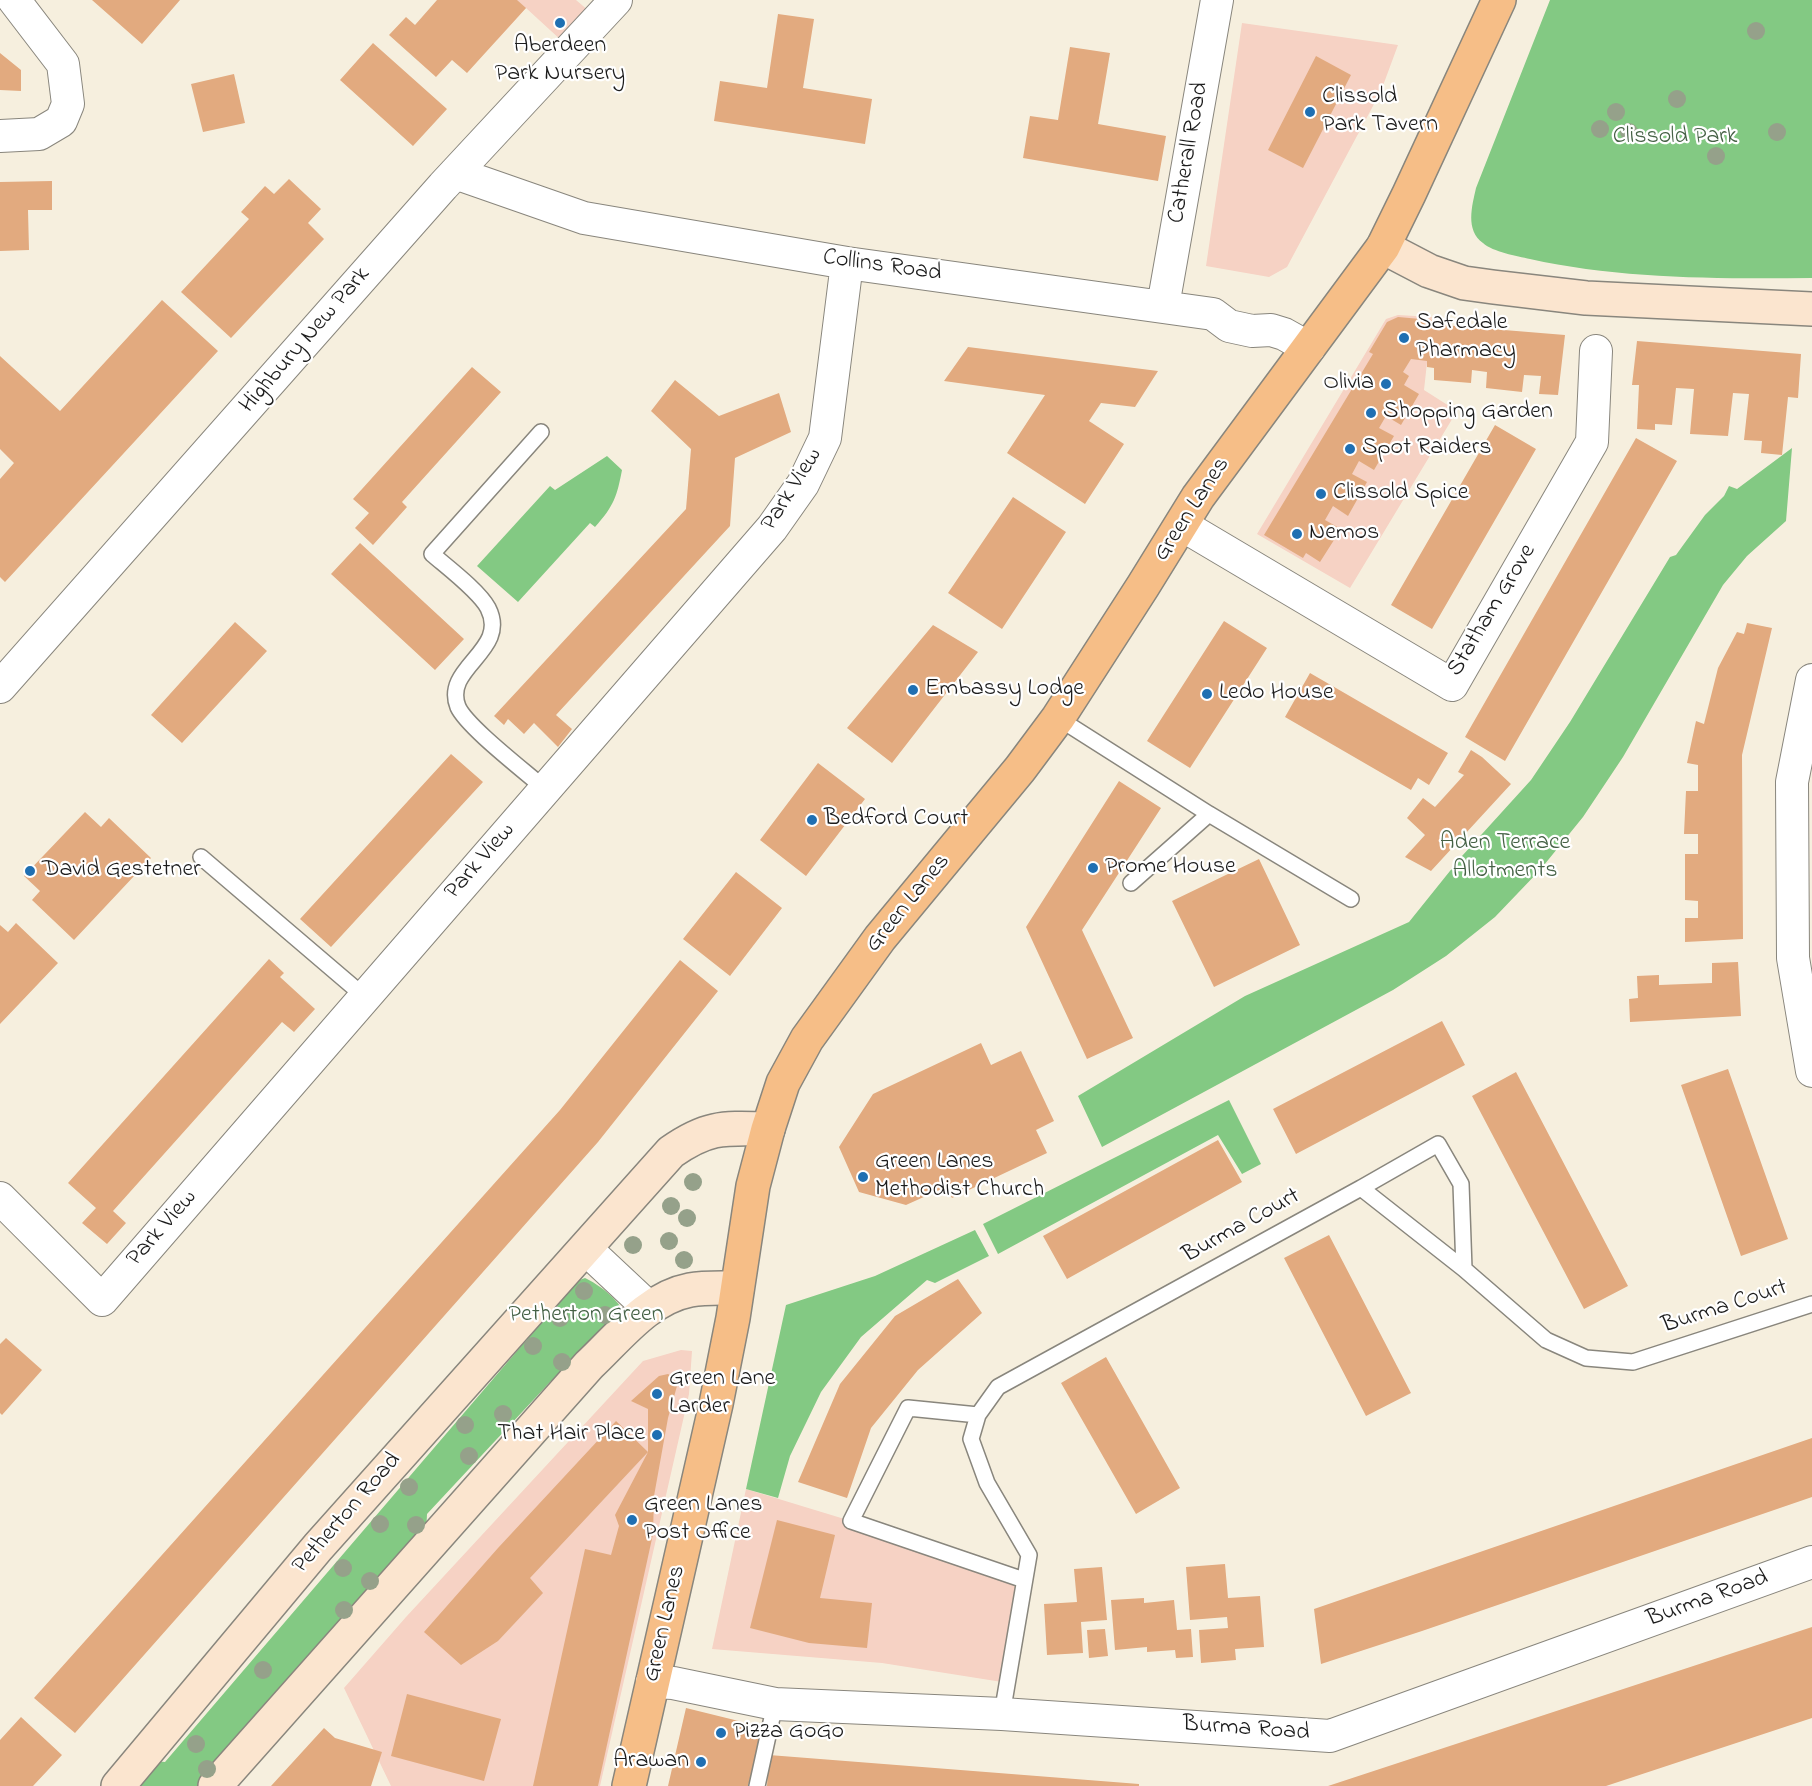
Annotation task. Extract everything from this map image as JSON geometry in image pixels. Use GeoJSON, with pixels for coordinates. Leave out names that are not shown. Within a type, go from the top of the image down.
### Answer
{"type":"FeatureCollection","features":[{"type":"Feature","properties":{"kind":"main road","name":"Green Lanes"},"geometry":{"type":"LineString","coordinates":[[629,1786],[716,1404],[733,1318],[753,1186],[783,1083],[807,1039],[880,938],[1020,769],[1058,718],[1198,497],[1383,247],[1410,194],[1499,0]]}},
{"type":"Feature","properties":{"kind":"street"},"geometry":{"type":"LineString","coordinates":[[0,136],[39,134],[61,121],[68,104],[63,64],[14,0]]}},
{"type":"Feature","properties":{"kind":"street","name":"Highbury New Park"},"geometry":{"type":"LineString","coordinates":[[0,687],[455,173],[616,0]]}},
{"type":"Feature","properties":{"kind":"street","name":"Catherall Road"},"geometry":{"type":"LineString","coordinates":[[1163,306],[1217,0]]}},
{"type":"Feature","properties":{"kind":"street","name":"Collins Road"},"geometry":{"type":"LineString","coordinates":[[455,173],[584,218],[847,263],[1213,314],[1229,326],[1252,331],[1271,330],[1284,334],[1308,348]]}},
{"type":"Feature","properties":{"kind":"street"},"geometry":{"type":"LineString","coordinates":[[1383,247],[1430,271],[1464,283],[1586,298],[1812,309]]}},
{"type":"Feature","properties":{"kind":"street","name":"Park View"},"geometry":{"type":"LineString","coordinates":[[0,1198],[102,1300],[772,528],[803,484],[825,438],[847,263]]}},
{"type":"Feature","properties":{"kind":"street","name":"Statham Grove"},"geometry":{"type":"LineString","coordinates":[[1182,525],[1452,685],[1592,442],[1596,351]]}},
{"type":"Feature","properties":{"kind":"street"},"geometry":{"type":"LineString","coordinates":[[1812,680],[1792,782],[1793,958],[1812,1071]]}},
{"type":"Feature","properties":{"kind":"street","name":"Petherton Road"},"geometry":{"type":"LineString","coordinates":[[118,1786],[318,1547],[671,1152],[707,1131],[725,1128],[768,1129]]}},
{"type":"Feature","properties":{"kind":"street"},"geometry":{"type":"LineString","coordinates":[[586,1248],[649,1308]]}},
{"type":"Feature","properties":{"kind":"street"},"geometry":{"type":"LineString","coordinates":[[215,1786],[590,1365],[649,1308],[674,1294],[691,1290],[737,1288]]}},
{"type":"Feature","properties":{"kind":"street","name":"Burma Road"},"geometry":{"type":"LineString","coordinates":[[652,1682],[673,1683],[775,1704],[1002,1714],[1330,1736],[1812,1562]]}},
{"type":"Feature","properties":{"kind":"lane"},"geometry":{"type":"LineString","coordinates":[[542,432],[432,554],[479,597],[488,608],[492,622],[487,645],[459,679],[457,705],[468,721],[545,789]]}},
{"type":"Feature","properties":{"kind":"lane"},"geometry":{"type":"LineString","coordinates":[[1058,718],[1209,814],[1351,899]]}},
{"type":"Feature","properties":{"kind":"lane"},"geometry":{"type":"LineString","coordinates":[[1131,884],[1209,814]]}},
{"type":"Feature","properties":{"kind":"lane"},"geometry":{"type":"LineString","coordinates":[[201,857],[364,997]]}},
{"type":"Feature","properties":{"kind":"lane"},"geometry":{"type":"LineString","coordinates":[[1361,1188],[1438,1144],[1461,1184],[1464,1269]]}},
{"type":"Feature","properties":{"kind":"lane","name":"Burma Court"},"geometry":{"type":"LineString","coordinates":[[1002,1714],[1029,1555],[987,1483],[971,1439],[978,1414],[998,1388],[1361,1188],[1464,1269],[1546,1340],[1586,1358],[1633,1362],[1812,1304]]}},
{"type":"Feature","properties":{"kind":"lane"},"geometry":{"type":"LineString","coordinates":[[978,1414],[908,1408],[851,1521],[1024,1580]]}},
{"type":"Feature","properties":{"kind":"lane"},"geometry":{"type":"LineString","coordinates":[[757,1786],[775,1704]]}},
{"type":"Feature","properties":{"kind":"shaded area","name":"Aberdeen Park Nursery"},"geometry":{"type":"Polygon","coordinates":[[[452,0],[576,0],[589,11],[562,41],[526,8],[497,40],[452,0]]]}},
{"type":"Feature","properties":{"kind":"shaded area"},"geometry":{"type":"Polygon","coordinates":[[[1242,23],[1398,45],[1381,91],[1287,267],[1269,277],[1206,266],[1242,23]]]}},
{"type":"Feature","properties":{"kind":"shaded area"},"geometry":{"type":"Polygon","coordinates":[[[1398,315],[1432,317],[1424,390],[1457,411],[1350,588],[1257,534],[1386,319],[1398,315]]]}},
{"type":"Feature","properties":{"kind":"shaded area"},"geometry":{"type":"Polygon","coordinates":[[[681,1350],[692,1351],[689,1394],[600,1786],[391,1786],[344,1688],[406,1617],[643,1361],[681,1350]]]}},
{"type":"Feature","properties":{"kind":"shaded area"},"geometry":{"type":"Polygon","coordinates":[[[746,1489],[851,1521],[1017,1583],[1002,1682],[882,1663],[712,1649],[746,1489]]]}},
{"type":"Feature","properties":{"kind":"green space","name":"Clissold Park"},"geometry":{"type":"Polygon","coordinates":[[[1550,0],[1812,0],[1812,278],[1706,278],[1599,271],[1505,253],[1487,246],[1477,238],[1471,217],[1476,188],[1550,0]]]}},
{"type":"Feature","properties":{"kind":"green space","name":"Aden Terrace Allotments"},"geometry":{"type":"Polygon","coordinates":[[[1792,448],[1786,521],[1747,556],[1723,585],[1623,757],[1583,817],[1540,870],[1495,917],[1446,956],[1393,990],[1102,1147],[1078,1096],[1245,996],[1409,922],[1462,856],[1531,780],[1570,722],[1670,557],[1676,555],[1705,515],[1724,496],[1729,486],[1737,489],[1792,448]]]}},
{"type":"Feature","properties":{"kind":"green space"},"geometry":{"type":"Polygon","coordinates":[[[607,456],[622,470],[611,507],[595,527],[590,523],[518,602],[477,566],[550,486],[555,490],[607,456]]]}},
{"type":"Feature","properties":{"kind":"green space"},"geometry":{"type":"Polygon","coordinates":[[[1229,1100],[1261,1164],[1242,1174],[1218,1135],[998,1254],[983,1224],[1229,1100]]]}},
{"type":"Feature","properties":{"kind":"green space"},"geometry":{"type":"Polygon","coordinates":[[[975,1230],[989,1256],[935,1283],[927,1280],[861,1337],[821,1392],[790,1456],[778,1498],[746,1489],[786,1305],[875,1276],[975,1230]]]}},
{"type":"Feature","properties":{"kind":"green space","name":"Petherton Green"},"geometry":{"type":"Polygon","coordinates":[[[585,1278],[608,1293],[618,1303],[624,1314],[562,1381],[551,1381],[427,1514],[426,1534],[204,1786],[131,1786],[153,1761],[165,1762],[577,1281],[585,1278]]]}},
{"type":"Feature","properties":{"kind":"building"},"geometry":{"type":"Polygon","coordinates":[[[92,0],[180,0],[142,44],[92,0]]]}},
{"type":"Feature","properties":{"kind":"building"},"geometry":{"type":"Polygon","coordinates":[[[437,0],[517,0],[526,8],[467,73],[452,60],[436,77],[389,35],[406,17],[415,25],[437,0]]]}},
{"type":"Feature","properties":{"kind":"building"},"geometry":{"type":"Polygon","coordinates":[[[778,14],[814,19],[803,88],[872,99],[865,144],[714,121],[720,81],[767,88],[778,14]]]}},
{"type":"Feature","properties":{"kind":"building"},"geometry":{"type":"Polygon","coordinates":[[[373,43],[447,109],[413,146],[340,80],[373,43]]]}},
{"type":"Feature","properties":{"kind":"building"},"geometry":{"type":"Polygon","coordinates":[[[1070,47],[1110,53],[1098,124],[1166,136],[1158,181],[1023,158],[1030,116],[1058,120],[1070,47]]]}},
{"type":"Feature","properties":{"kind":"building"},"geometry":{"type":"Polygon","coordinates":[[[0,53],[21,70],[21,91],[0,90],[0,53]]]}},
{"type":"Feature","properties":{"kind":"building","name":"Clissold Park Tavern"},"geometry":{"type":"Polygon","coordinates":[[[1316,56],[1351,75],[1303,168],[1268,150],[1316,56]]]}},
{"type":"Feature","properties":{"kind":"building"},"geometry":{"type":"Polygon","coordinates":[[[234,74],[245,123],[203,132],[191,84],[234,74]]]}},
{"type":"Feature","properties":{"kind":"building"},"geometry":{"type":"Polygon","coordinates":[[[289,179],[321,209],[308,223],[324,239],[231,338],[181,292],[249,219],[241,212],[265,186],[274,194],[289,179]]]}},
{"type":"Feature","properties":{"kind":"building"},"geometry":{"type":"Polygon","coordinates":[[[52,181],[52,210],[28,210],[29,250],[0,251],[0,182],[52,181]]]}},
{"type":"Feature","properties":{"kind":"building"},"geometry":{"type":"Polygon","coordinates":[[[162,300],[218,351],[5,582],[0,577],[0,479],[14,463],[0,449],[0,356],[60,411],[162,300]]]}},
{"type":"Feature","properties":{"kind":"building"},"geometry":{"type":"Polygon","coordinates":[[[1398,317],[1432,320],[1431,324],[1565,335],[1558,395],[1539,394],[1541,376],[1524,375],[1522,392],[1486,388],[1487,372],[1472,370],[1471,383],[1434,380],[1434,368],[1427,367],[1427,361],[1411,359],[1403,372],[1409,376],[1404,385],[1419,394],[1401,425],[1386,416],[1379,428],[1394,436],[1374,470],[1359,461],[1352,474],[1367,482],[1348,516],[1333,506],[1325,520],[1341,529],[1320,562],[1306,553],[1303,558],[1264,535],[1373,354],[1369,352],[1387,322],[1398,317]]]}},
{"type":"Feature","properties":{"kind":"building"},"geometry":{"type":"Polygon","coordinates":[[[1637,341],[1801,354],[1798,398],[1788,397],[1782,455],[1761,453],[1762,441],[1744,440],[1749,394],[1733,393],[1728,436],[1690,434],[1694,389],[1676,388],[1672,425],[1655,424],[1655,430],[1637,429],[1639,385],[1632,385],[1637,341]]]}},
{"type":"Feature","properties":{"kind":"building"},"geometry":{"type":"Polygon","coordinates":[[[968,347],[1158,371],[1135,407],[1101,403],[1089,421],[1124,444],[1085,504],[1007,453],[1045,395],[944,381],[968,347]]]}},
{"type":"Feature","properties":{"kind":"building"},"geometry":{"type":"Polygon","coordinates":[[[472,367],[501,392],[402,502],[407,507],[373,545],[355,528],[369,513],[353,499],[472,367]]]}},
{"type":"Feature","properties":{"kind":"building"},"geometry":{"type":"Polygon","coordinates":[[[675,380],[719,416],[779,393],[791,432],[735,458],[730,526],[556,715],[572,729],[558,747],[534,723],[524,734],[508,719],[504,725],[494,716],[686,509],[691,449],[651,411],[675,380]]]}},
{"type":"Feature","properties":{"kind":"building"},"geometry":{"type":"Polygon","coordinates":[[[1495,425],[1536,449],[1432,629],[1391,605],[1495,425]]]}},
{"type":"Feature","properties":{"kind":"building"},"geometry":{"type":"Polygon","coordinates":[[[1636,438],[1677,461],[1505,761],[1465,737],[1636,438]]]}},
{"type":"Feature","properties":{"kind":"building"},"geometry":{"type":"Polygon","coordinates":[[[1013,497],[1066,532],[1002,629],[948,593],[1013,497]]]}},
{"type":"Feature","properties":{"kind":"building"},"geometry":{"type":"Polygon","coordinates":[[[360,543],[464,639],[435,670],[331,574],[360,543]]]}},
{"type":"Feature","properties":{"kind":"building","name":"Ledo House"},"geometry":{"type":"Polygon","coordinates":[[[1224,621],[1267,648],[1190,768],[1147,741],[1224,621]]]}},
{"type":"Feature","properties":{"kind":"building"},"geometry":{"type":"Polygon","coordinates":[[[235,622],[267,651],[182,743],[151,715],[235,622]]]}},
{"type":"Feature","properties":{"kind":"building"},"geometry":{"type":"Polygon","coordinates":[[[1747,623],[1772,628],[1742,755],[1743,939],[1685,942],[1685,918],[1698,918],[1698,901],[1685,900],[1685,854],[1698,854],[1698,834],[1684,834],[1686,791],[1698,791],[1698,765],[1687,763],[1696,721],[1704,724],[1718,668],[1737,632],[1744,634],[1747,623]]]}},
{"type":"Feature","properties":{"kind":"building","name":"Embassy Lodge"},"geometry":{"type":"Polygon","coordinates":[[[933,625],[978,652],[892,763],[847,728],[933,625]]]}},
{"type":"Feature","properties":{"kind":"building"},"geometry":{"type":"Polygon","coordinates":[[[1310,673],[1448,753],[1429,785],[1418,778],[1411,790],[1285,717],[1310,673]]]}},
{"type":"Feature","properties":{"kind":"building"},"geometry":{"type":"Polygon","coordinates":[[[1471,750],[1511,784],[1431,871],[1405,857],[1425,835],[1407,818],[1423,798],[1435,807],[1464,775],[1458,772],[1471,750]]]}},
{"type":"Feature","properties":{"kind":"building"},"geometry":{"type":"Polygon","coordinates":[[[451,754],[483,782],[331,947],[300,919],[451,754]]]}},
{"type":"Feature","properties":{"kind":"building","name":"Bedford Court"},"geometry":{"type":"Polygon","coordinates":[[[818,763],[865,799],[806,876],[760,840],[818,763]]]}},
{"type":"Feature","properties":{"kind":"building","name":"Prome House"},"geometry":{"type":"Polygon","coordinates":[[[1119,781],[1161,808],[1082,930],[1133,1038],[1087,1059],[1026,927],[1119,781]]]}},
{"type":"Feature","properties":{"kind":"building"},"geometry":{"type":"Polygon","coordinates":[[[85,812],[101,827],[109,818],[151,858],[74,940],[32,900],[40,891],[24,876],[85,812]]]}},
{"type":"Feature","properties":{"kind":"building"},"geometry":{"type":"Polygon","coordinates":[[[1259,859],[1300,945],[1214,987],[1172,901],[1259,859]]]}},
{"type":"Feature","properties":{"kind":"building"},"geometry":{"type":"Polygon","coordinates":[[[736,872],[782,908],[730,976],[683,939],[736,872]]]}},
{"type":"Feature","properties":{"kind":"building"},"geometry":{"type":"Polygon","coordinates":[[[16,923],[58,963],[0,1024],[0,925],[8,932],[16,923]]]}},
{"type":"Feature","properties":{"kind":"building"},"geometry":{"type":"Polygon","coordinates":[[[269,959],[284,973],[280,977],[315,1009],[294,1032],[282,1022],[113,1211],[126,1223],[107,1244],[82,1223],[96,1208],[68,1183],[269,959]]]}},
{"type":"Feature","properties":{"kind":"building"},"geometry":{"type":"Polygon","coordinates":[[[680,960],[718,991],[598,1142],[75,1733],[34,1698],[560,1110],[680,960]]]}},
{"type":"Feature","properties":{"kind":"building"},"geometry":{"type":"Polygon","coordinates":[[[1738,962],[1741,1016],[1630,1022],[1629,999],[1638,998],[1637,976],[1659,975],[1659,985],[1712,983],[1712,963],[1738,962]]]}},
{"type":"Feature","properties":{"kind":"building"},"geometry":{"type":"Polygon","coordinates":[[[1442,1021],[1465,1065],[1296,1154],[1273,1109],[1442,1021]]]}},
{"type":"Feature","properties":{"kind":"building"},"geometry":{"type":"Polygon","coordinates":[[[981,1043],[991,1065],[1021,1051],[1054,1121],[1036,1130],[1047,1153],[952,1198],[946,1187],[906,1205],[859,1192],[839,1147],[873,1094],[981,1043]]]}},
{"type":"Feature","properties":{"kind":"building"},"geometry":{"type":"Polygon","coordinates":[[[1728,1069],[1788,1239],[1741,1256],[1681,1085],[1728,1069]]]}},
{"type":"Feature","properties":{"kind":"building"},"geometry":{"type":"Polygon","coordinates":[[[1516,1072],[1628,1286],[1584,1309],[1472,1096],[1516,1072]]]}},
{"type":"Feature","properties":{"kind":"building"},"geometry":{"type":"Polygon","coordinates":[[[1218,1140],[1242,1182],[1067,1279],[1043,1236],[1218,1140]]]}},
{"type":"Feature","properties":{"kind":"building"},"geometry":{"type":"Polygon","coordinates":[[[1329,1235],[1411,1393],[1366,1416],[1284,1258],[1329,1235]]]}},
{"type":"Feature","properties":{"kind":"building"},"geometry":{"type":"Polygon","coordinates":[[[958,1279],[982,1313],[918,1370],[871,1428],[847,1498],[798,1482],[840,1384],[895,1316],[958,1279]]]}},
{"type":"Feature","properties":{"kind":"building"},"geometry":{"type":"Polygon","coordinates":[[[6,1338],[42,1370],[2,1415],[0,1413],[0,1344],[6,1338]]]}},
{"type":"Feature","properties":{"kind":"building"},"geometry":{"type":"Polygon","coordinates":[[[1106,1357],[1180,1488],[1136,1514],[1061,1383],[1106,1357]]]}},
{"type":"Feature","properties":{"kind":"building"},"geometry":{"type":"Polygon","coordinates":[[[668,1374],[675,1378],[677,1386],[668,1418],[654,1496],[653,1534],[598,1786],[533,1786],[585,1549],[611,1555],[619,1526],[615,1515],[648,1452],[648,1409],[631,1401],[659,1376],[668,1374]]]}},
{"type":"Feature","properties":{"kind":"building"},"geometry":{"type":"Polygon","coordinates":[[[616,1421],[648,1452],[530,1578],[543,1593],[498,1641],[461,1665],[424,1632],[498,1548],[616,1421]]]}},
{"type":"Feature","properties":{"kind":"building"},"geometry":{"type":"Polygon","coordinates":[[[1812,1438],[1812,1497],[1321,1664],[1314,1609],[1812,1438]]]}},
{"type":"Feature","properties":{"kind":"building"},"geometry":{"type":"Polygon","coordinates":[[[777,1520],[835,1535],[820,1598],[872,1603],[867,1648],[809,1643],[750,1628],[777,1520]]]}},
{"type":"Feature","properties":{"kind":"building"},"geometry":{"type":"Polygon","coordinates":[[[1225,1564],[1228,1598],[1260,1596],[1264,1647],[1235,1649],[1236,1660],[1201,1663],[1199,1630],[1228,1628],[1227,1617],[1190,1620],[1186,1567],[1225,1564]]]}},
{"type":"Feature","properties":{"kind":"building"},"geometry":{"type":"Polygon","coordinates":[[[1102,1567],[1107,1620],[1081,1622],[1083,1653],[1047,1655],[1044,1604],[1077,1602],[1074,1569],[1102,1567]]]}},
{"type":"Feature","properties":{"kind":"building"},"geometry":{"type":"Polygon","coordinates":[[[1144,1598],[1144,1603],[1174,1600],[1177,1630],[1191,1629],[1193,1657],[1176,1658],[1175,1650],[1147,1652],[1147,1647],[1115,1650],[1111,1600],[1144,1598]]]}},
{"type":"Feature","properties":{"kind":"building"},"geometry":{"type":"Polygon","coordinates":[[[1812,1627],[1812,1718],[1606,1786],[1328,1786],[1812,1627]]]}},
{"type":"Feature","properties":{"kind":"building"},"geometry":{"type":"Polygon","coordinates":[[[1105,1629],[1108,1656],[1089,1658],[1087,1630],[1105,1629]]]}},
{"type":"Feature","properties":{"kind":"building"},"geometry":{"type":"Polygon","coordinates":[[[407,1694],[501,1719],[484,1781],[391,1756],[407,1694]]]}},
{"type":"Feature","properties":{"kind":"building"},"geometry":{"type":"Polygon","coordinates":[[[686,1708],[763,1727],[748,1786],[668,1786],[686,1708]]]}},
{"type":"Feature","properties":{"kind":"building"},"geometry":{"type":"Polygon","coordinates":[[[21,1717],[62,1755],[33,1786],[0,1786],[0,1740],[21,1717]]]}},
{"type":"Feature","properties":{"kind":"building"},"geometry":{"type":"Polygon","coordinates":[[[324,1728],[335,1738],[382,1752],[371,1786],[271,1786],[324,1728]]]}},
{"type":"Feature","properties":{"kind":"building"},"geometry":{"type":"Polygon","coordinates":[[[769,1755],[1139,1784],[1139,1786],[767,1786],[769,1755]]]}},
{"type":"Feature","properties":{"kind":"place","name":"Aberdeen Park Nursery"},"geometry":{"type":"Point","coordinates":[560,23]}},
{"type":"Feature","properties":{"kind":"place","name":"Clissold Park Tavern"},"geometry":{"type":"Point","coordinates":[1310,112]}},
{"type":"Feature","properties":{"kind":"place","name":"Safedale Pharmacy"},"geometry":{"type":"Point","coordinates":[1404,338]}},
{"type":"Feature","properties":{"kind":"place","name":"Olivia"},"geometry":{"type":"Point","coordinates":[1386,384]}},
{"type":"Feature","properties":{"kind":"place","name":"Shopping Garden"},"geometry":{"type":"Point","coordinates":[1371,413]}},
{"type":"Feature","properties":{"kind":"place","name":"Spot Raiders"},"geometry":{"type":"Point","coordinates":[1350,449]}},
{"type":"Feature","properties":{"kind":"place","name":"Clissold Spice"},"geometry":{"type":"Point","coordinates":[1321,494]}},
{"type":"Feature","properties":{"kind":"place","name":"Nemos"},"geometry":{"type":"Point","coordinates":[1297,534]}},
{"type":"Feature","properties":{"kind":"place","name":"Embassy Lodge"},"geometry":{"type":"Point","coordinates":[913,690]}},
{"type":"Feature","properties":{"kind":"place","name":"Ledo House"},"geometry":{"type":"Point","coordinates":[1207,694]}},
{"type":"Feature","properties":{"kind":"place","name":"Bedford Court"},"geometry":{"type":"Point","coordinates":[812,820]}},
{"type":"Feature","properties":{"kind":"place","name":"Prome House"},"geometry":{"type":"Point","coordinates":[1093,868]}},
{"type":"Feature","properties":{"kind":"place","name":"David Gestetner"},"geometry":{"type":"Point","coordinates":[30,871]}},
{"type":"Feature","properties":{"kind":"place","name":"Green Lanes Methodist Church"},"geometry":{"type":"Point","coordinates":[863,1177]}},
{"type":"Feature","properties":{"kind":"place","name":"Green Lane Larder"},"geometry":{"type":"Point","coordinates":[657,1394]}},
{"type":"Feature","properties":{"kind":"place","name":"That Hair Place"},"geometry":{"type":"Point","coordinates":[657,1435]}},
{"type":"Feature","properties":{"kind":"place","name":"Green Lanes Post Office"},"geometry":{"type":"Point","coordinates":[632,1520]}},
{"type":"Feature","properties":{"kind":"place","name":"Pizza GoGo"},"geometry":{"type":"Point","coordinates":[721,1733]}},
{"type":"Feature","properties":{"kind":"place","name":"Arawan"},"geometry":{"type":"Point","coordinates":[701,1762]}}]}
